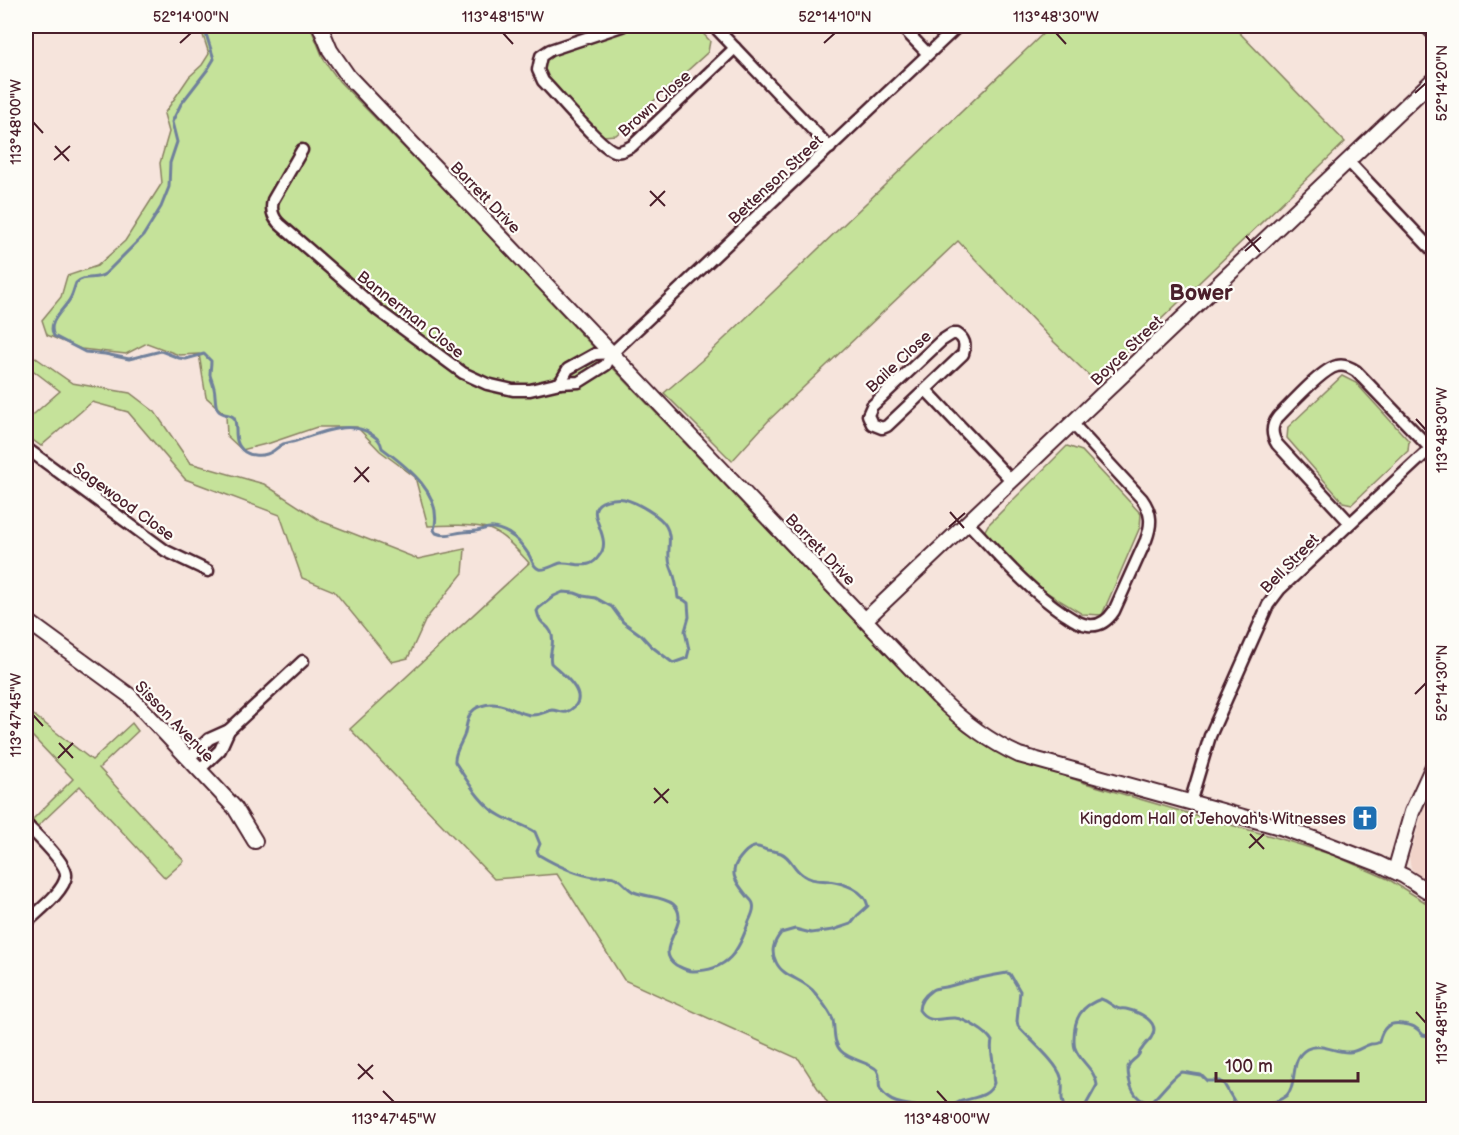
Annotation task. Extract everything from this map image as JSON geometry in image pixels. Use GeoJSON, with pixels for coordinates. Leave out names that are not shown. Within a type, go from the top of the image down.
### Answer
{"type":"FeatureCollection","features":[{"type":"Feature","properties":{"kind":"street","name":"Barrett Drive"},"geometry":{"type":"LineString","coordinates":[[320,26],[330,50],[348,76],[952,710],[972,728],[998,745],[1031,759],[1280,827],[1344,850],[1395,871],[1434,895]]}},
{"type":"Feature","properties":{"kind":"street","name":"Brown Close"},"geometry":{"type":"LineString","coordinates":[[622,26],[550,50],[542,56],[538,70],[543,81],[601,143],[615,151],[622,151],[632,146],[735,48]]}},
{"type":"Feature","properties":{"kind":"street"},"geometry":{"type":"LineString","coordinates":[[714,26],[830,148]]}},
{"type":"Feature","properties":{"kind":"street"},"geometry":{"type":"LineString","coordinates":[[901,26],[928,54]]}},
{"type":"Feature","properties":{"kind":"street","name":"Bettenson Street"},"geometry":{"type":"LineString","coordinates":[[612,353],[958,26]]}},
{"type":"Feature","properties":{"kind":"street"},"geometry":{"type":"LineString","coordinates":[[1427,26],[1434,33]]}},
{"type":"Feature","properties":{"kind":"street","name":"Boyce Street"},"geometry":{"type":"LineString","coordinates":[[866,619],[1434,79]]}},
{"type":"Feature","properties":{"kind":"street","name":"Bannerman Close"},"geometry":{"type":"LineString","coordinates":[[302,150],[272,206],[274,217],[283,227],[372,306],[463,373],[487,384],[513,390],[530,390],[560,383]]}},
{"type":"Feature","properties":{"kind":"street"},"geometry":{"type":"LineString","coordinates":[[1348,161],[1434,252]]}},
{"type":"Feature","properties":{"kind":"street","name":"Baile Close"},"geometry":{"type":"LineString","coordinates":[[957,334],[964,341],[963,354],[926,390],[887,426],[882,428],[872,424],[868,415],[872,406],[946,336],[957,334]]}},
{"type":"Feature","properties":{"kind":"street"},"geometry":{"type":"LineString","coordinates":[[612,353],[606,365],[579,382],[560,383],[568,369],[595,354],[612,353]]}},
{"type":"Feature","properties":{"kind":"street"},"geometry":{"type":"LineString","coordinates":[[1350,523],[1277,444],[1273,433],[1274,422],[1278,417],[1324,373],[1342,365],[1356,371],[1432,446]]}},
{"type":"Feature","properties":{"kind":"street"},"geometry":{"type":"LineString","coordinates":[[926,390],[1012,481]]}},
{"type":"Feature","properties":{"kind":"street"},"geometry":{"type":"LineString","coordinates":[[968,523],[1048,603],[1081,624],[1094,626],[1106,621],[1114,611],[1146,540],[1151,518],[1142,499],[1072,423]]}},
{"type":"Feature","properties":{"kind":"street","name":"Bell Street"},"geometry":{"type":"LineString","coordinates":[[1190,803],[1210,736],[1268,605],[1280,589],[1432,446]]}},
{"type":"Feature","properties":{"kind":"street","name":"Sagewood Close"},"geometry":{"type":"LineString","coordinates":[[26,448],[166,551],[208,571]]}},
{"type":"Feature","properties":{"kind":"street","name":"Sisson Avenue"},"geometry":{"type":"LineString","coordinates":[[26,620],[130,696],[235,808],[255,841]]}},
{"type":"Feature","properties":{"kind":"street"},"geometry":{"type":"LineString","coordinates":[[189,758],[209,739],[229,730],[303,661]]}},
{"type":"Feature","properties":{"kind":"street"},"geometry":{"type":"LineString","coordinates":[[200,770],[220,750],[229,730]]}},
{"type":"Feature","properties":{"kind":"street"},"geometry":{"type":"LineString","coordinates":[[1395,871],[1412,812],[1434,764]]}},
{"type":"Feature","properties":{"kind":"street"},"geometry":{"type":"LineString","coordinates":[[26,824],[60,861],[67,875],[61,888],[26,923]]}},
{"type":"Feature","properties":{"kind":"shaded area"},"geometry":{"type":"Polygon","coordinates":[[[1433,778],[1433,884],[1416,874],[1411,868],[1409,857],[1433,778]]]}},
{"type":"Feature","properties":{"kind":"green space"},"geometry":{"type":"Polygon","coordinates":[[[200,26],[310,26],[324,60],[339,81],[937,707],[965,732],[990,748],[1018,760],[1085,783],[1333,855],[1388,879],[1433,907],[1433,1109],[831,1109],[799,1059],[624,980],[557,874],[494,879],[350,729],[529,563],[506,539],[484,527],[428,526],[415,477],[380,451],[357,427],[317,427],[242,450],[227,436],[226,415],[206,397],[199,354],[179,355],[147,343],[126,354],[81,349],[47,335],[42,320],[61,297],[67,276],[97,266],[125,241],[162,183],[160,163],[169,132],[164,114],[189,77],[202,65],[209,54],[200,26]]]}},
{"type":"Feature","properties":{"kind":"green space"},"geometry":{"type":"Polygon","coordinates":[[[626,26],[696,26],[710,41],[708,52],[616,135],[603,136],[545,75],[541,60],[547,52],[626,26]]]}},
{"type":"Feature","properties":{"kind":"green space"},"geometry":{"type":"Polygon","coordinates":[[[1051,26],[1233,26],[1345,142],[1096,382],[1054,342],[958,241],[770,419],[732,461],[664,393],[701,361],[1051,26]]]}},
{"type":"Feature","properties":{"kind":"green space"},"geometry":{"type":"Polygon","coordinates":[[[26,351],[72,383],[130,393],[155,412],[190,463],[264,484],[321,521],[418,559],[465,549],[463,573],[426,619],[408,658],[392,662],[334,591],[302,578],[280,515],[185,479],[128,412],[92,402],[41,446],[26,435],[26,421],[60,391],[26,365],[26,351]]]}},
{"type":"Feature","properties":{"kind":"green space"},"geometry":{"type":"Polygon","coordinates":[[[1342,376],[1356,383],[1409,441],[1408,451],[1352,504],[1343,502],[1287,438],[1288,427],[1342,376]]]}},
{"type":"Feature","properties":{"kind":"green space"},"geometry":{"type":"Polygon","coordinates":[[[1067,446],[1082,451],[1141,514],[1140,527],[1102,615],[1082,614],[1036,586],[983,534],[988,525],[1067,446]]]}},
{"type":"Feature","properties":{"kind":"green space"},"geometry":{"type":"Polygon","coordinates":[[[26,709],[92,760],[132,723],[138,731],[99,768],[184,861],[165,878],[80,786],[38,826],[32,820],[73,779],[32,736],[26,735],[26,709]]]}},
{"type":"Feature","properties":{"kind":"waterway"},"geometry":{"type":"LineString","coordinates":[[208,26],[206,34],[214,59],[181,104],[172,122],[177,142],[170,163],[169,187],[161,207],[143,236],[105,274],[79,280],[76,283],[71,297],[54,320],[52,325],[54,336],[85,352],[129,359],[161,351],[186,359],[204,354],[211,361],[210,375],[217,408],[220,412],[234,418],[238,444],[250,454],[267,454],[283,444],[334,429],[353,428],[371,434],[381,443],[382,448],[402,463],[421,482],[433,505],[436,533],[446,535],[489,528],[500,529],[518,541],[539,569],[561,563],[586,565],[596,560],[603,549],[603,541],[595,512],[597,506],[604,501],[624,499],[641,506],[659,518],[669,534],[669,561],[678,598],[688,603],[689,617],[685,631],[689,650],[687,658],[673,663],[623,622],[612,607],[596,598],[563,592],[554,596],[537,611],[552,636],[551,663],[576,689],[578,701],[566,712],[552,710],[534,715],[494,704],[476,708],[468,718],[455,762],[487,806],[501,816],[535,832],[540,844],[537,851],[539,855],[580,874],[613,877],[634,892],[664,899],[673,904],[678,911],[679,919],[668,951],[670,959],[686,970],[705,970],[723,963],[736,950],[741,941],[753,906],[752,901],[737,883],[734,869],[740,858],[750,848],[758,847],[781,853],[806,877],[853,888],[863,896],[868,906],[851,924],[833,930],[811,933],[795,929],[781,933],[774,947],[774,958],[784,972],[811,988],[830,1013],[838,1048],[849,1057],[877,1070],[879,1086],[883,1094],[897,1103],[927,1110]]}},
{"type":"Feature","properties":{"kind":"waterway"},"geometry":{"type":"LineString","coordinates":[[945,1110],[960,1102],[985,1094],[992,1088],[994,1083],[992,1041],[981,1030],[959,1019],[927,1018],[919,1010],[921,1001],[934,989],[1007,973],[1010,974],[1020,991],[1018,1026],[1049,1058],[1058,1071],[1062,1081],[1062,1102],[1066,1110]]}},
{"type":"Feature","properties":{"kind":"waterway"},"geometry":{"type":"LineString","coordinates":[[1083,1110],[1097,1085],[1093,1074],[1077,1053],[1074,1039],[1075,1025],[1084,1009],[1101,999],[1118,1009],[1131,1010],[1143,1015],[1154,1027],[1151,1038],[1128,1067],[1133,1090],[1140,1099],[1151,1102],[1175,1076],[1183,1072],[1201,1075],[1207,1081],[1219,1081],[1224,1084],[1237,1106],[1245,1110]]}},
{"type":"Feature","properties":{"kind":"waterway"},"geometry":{"type":"LineString","coordinates":[[1253,1110],[1276,1102],[1287,1095],[1292,1085],[1298,1059],[1307,1049],[1323,1047],[1344,1052],[1355,1051],[1378,1043],[1386,1027],[1398,1023],[1412,1026],[1423,1035],[1434,1037]]}},
{"type":"Feature","properties":{"kind":"waterway"},"geometry":{"type":"LineString","coordinates":[[1415,1110],[1434,1098]]}},
{"type":"Feature","properties":{"kind":"place","name":"Kingdom Hall of Jehovah's Witnesses"},"geometry":{"type":"Point","coordinates":[1365,818]}},
{"type":"Feature","properties":{"kind":"district","name":"Bower"},"geometry":{"type":"Point","coordinates":[1201,292]}}]}
